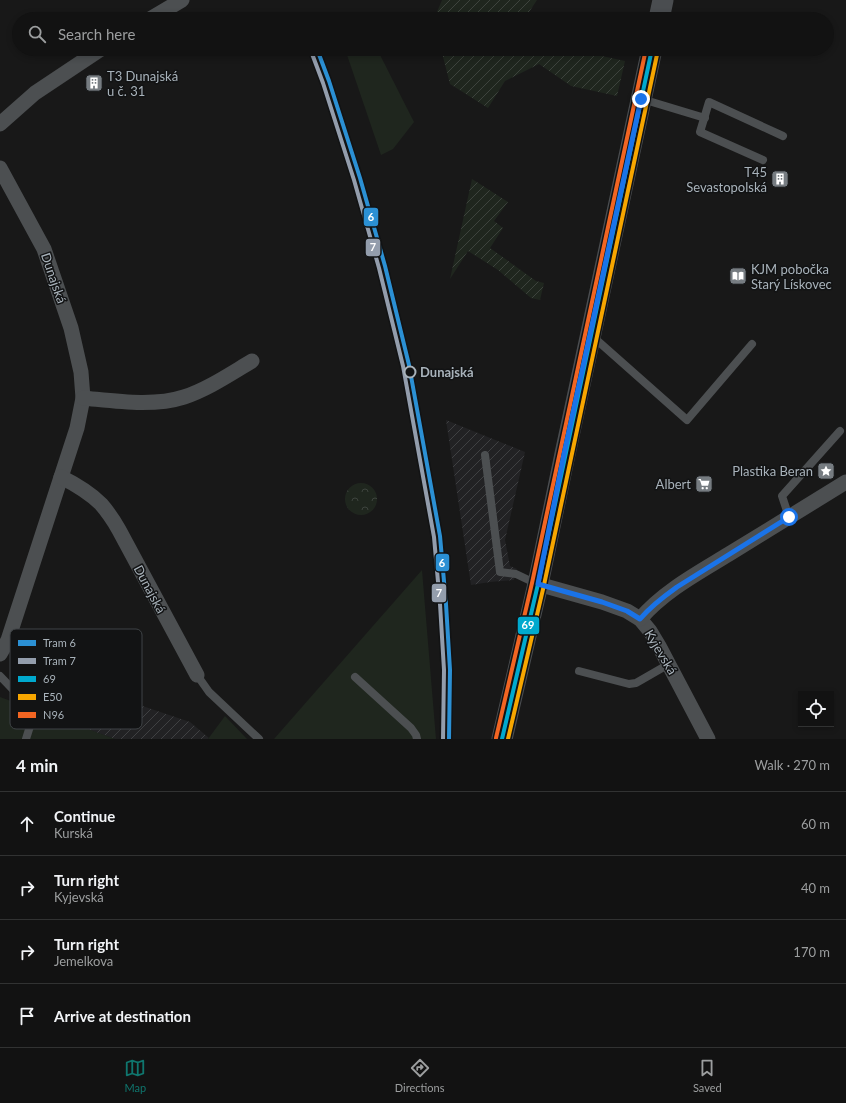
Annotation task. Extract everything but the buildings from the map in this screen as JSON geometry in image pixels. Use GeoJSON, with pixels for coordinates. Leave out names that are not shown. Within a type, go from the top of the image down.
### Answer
{"type":"FeatureCollection","features":[{"type":"Feature","properties":{"kind":"street"},"geometry":{"type":"LineString","coordinates":[[162,12],[182,0]]}},
{"type":"Feature","properties":{"kind":"street"},"geometry":{"type":"LineString","coordinates":[[660,12],[663,0]]}},
{"type":"Feature","properties":{"kind":"street"},"geometry":{"type":"LineString","coordinates":[[0,124],[34,93],[90,56]]}},
{"type":"Feature","properties":{"kind":"street"},"geometry":{"type":"LineString","coordinates":[[502,739],[538,584],[564,454],[650,56]]}},
{"type":"Feature","properties":{"kind":"street","name":"Dunajská"},"geometry":{"type":"LineString","coordinates":[[0,168],[44,249],[71,328],[81,372],[83,398],[77,428],[12,629]]}},
{"type":"Feature","properties":{"kind":"street"},"geometry":{"type":"LineString","coordinates":[[83,398],[148,403],[166,402],[203,390],[252,361]]}},
{"type":"Feature","properties":{"kind":"street","name":"Dunajská"},"geometry":{"type":"LineString","coordinates":[[61,477],[90,494],[110,515],[197,675]]}},
{"type":"Feature","properties":{"kind":"street"},"geometry":{"type":"LineString","coordinates":[[640,619],[649,609],[672,590],[693,576],[846,482]]}},
{"type":"Feature","properties":{"kind":"street","name":"Kyjevská"},"geometry":{"type":"LineString","coordinates":[[538,584],[602,602],[627,611],[640,619],[650,631],[669,664],[708,739]]}},
{"type":"Feature","properties":{"kind":"street","name":"Dunajská"},"geometry":{"type":"LineString","coordinates":[[0,654],[10,634]]}},
{"type":"Feature","properties":{"kind":"lane"},"geometry":{"type":"LineString","coordinates":[[641,99],[704,118]]}},
{"type":"Feature","properties":{"kind":"lane"},"geometry":{"type":"LineString","coordinates":[[763,160],[700,132],[709,102],[783,136]]}},
{"type":"Feature","properties":{"kind":"lane"},"geometry":{"type":"LineString","coordinates":[[590,334],[686,420],[752,344]]}},
{"type":"Feature","properties":{"kind":"lane"},"geometry":{"type":"LineString","coordinates":[[789,517],[782,496],[840,431]]}},
{"type":"Feature","properties":{"kind":"lane"},"geometry":{"type":"LineString","coordinates":[[485,454],[500,572],[516,574],[538,584]]}},
{"type":"Feature","properties":{"kind":"lane"},"geometry":{"type":"LineString","coordinates":[[579,671],[629,684],[636,683],[669,664]]}},
{"type":"Feature","properties":{"kind":"lane"},"geometry":{"type":"LineString","coordinates":[[197,675],[209,692],[259,739]]}},
{"type":"Feature","properties":{"kind":"lane"},"geometry":{"type":"LineString","coordinates":[[0,676],[10,686]]}},
{"type":"Feature","properties":{"kind":"lane"},"geometry":{"type":"LineString","coordinates":[[355,676],[411,728],[417,739]]}},
{"type":"Feature","properties":{"kind":"lane"},"geometry":{"type":"LineString","coordinates":[[26,739],[29,729]]}},
{"type":"Feature","properties":{"kind":"shaded area"},"geometry":{"type":"Polygon","coordinates":[[[446,420],[525,452],[505,540],[510,566],[517,569],[514,580],[471,585],[446,420]]]}},
{"type":"Feature","properties":{"kind":"shaded area"},"geometry":{"type":"Polygon","coordinates":[[[142,706],[190,722],[209,738],[208,739],[115,739],[86,729],[142,729],[142,706]]]}},
{"type":"Feature","properties":{"kind":"green space"},"geometry":{"type":"Polygon","coordinates":[[[442,0],[537,0],[529,12],[437,12],[442,0]]]}},
{"type":"Feature","properties":{"kind":"green space"},"geometry":{"type":"Polygon","coordinates":[[[347,56],[381,56],[414,122],[393,149],[381,155],[347,56]]]}},
{"type":"Feature","properties":{"kind":"green space"},"geometry":{"type":"Polygon","coordinates":[[[443,56],[602,56],[625,61],[617,96],[571,86],[539,64],[505,81],[488,108],[450,84],[443,56]]]}},
{"type":"Feature","properties":{"kind":"green space"},"geometry":{"type":"Polygon","coordinates":[[[472,179],[508,202],[494,221],[503,228],[490,248],[536,281],[544,283],[540,300],[531,298],[498,270],[468,251],[450,279],[472,179]]]}},
{"type":"Feature","properties":{"kind":"green space"},"geometry":{"type":"Polygon","coordinates":[[[361,483],[370,486],[374,490],[377,499],[374,508],[370,512],[361,515],[352,512],[348,508],[345,499],[348,490],[352,486],[361,483]]]}},
{"type":"Feature","properties":{"kind":"green space"},"geometry":{"type":"Polygon","coordinates":[[[422,570],[436,739],[274,739],[422,570]]]}},
{"type":"Feature","properties":{"kind":"green space"},"geometry":{"type":"Polygon","coordinates":[[[0,697],[10,701],[10,729],[88,729],[115,739],[0,739],[0,697]]]}},
{"type":"Feature","properties":{"kind":"green space"},"geometry":{"type":"Polygon","coordinates":[[[225,716],[247,739],[208,739],[225,716]]]}},
{"type":"Feature","properties":{"kind":"tram line","name":"7"},"geometry":{"type":"LineString","coordinates":[[313,56],[354,180],[379,268],[403,366],[434,537],[444,670],[443,739]]}},
{"type":"Feature","properties":{"kind":"tram line","name":"6"},"geometry":{"type":"LineString","coordinates":[[320,56],[360,178],[385,266],[409,365],[440,536],[450,670],[449,739]]}},
{"type":"Feature","properties":{"kind":"transit line","name":"N96"},"geometry":{"type":"LineString","coordinates":[[496,738],[532,583],[645,56]]}},
{"type":"Feature","properties":{"kind":"transit line","name":"69"},"geometry":{"type":"LineString","coordinates":[[502,739],[538,584],[651,56]]}},
{"type":"Feature","properties":{"kind":"transit line","name":"E50"},"geometry":{"type":"LineString","coordinates":[[508,739],[544,585],[657,56]]}},
{"type":"Feature","properties":{"kind":"place","name":"T3 Dunajská u č. 31"},"geometry":{"type":"Point","coordinates":[94,83]}},
{"type":"Feature","properties":{"kind":"place","name":"T45 Sevastopolská"},"geometry":{"type":"Point","coordinates":[780,179]}},
{"type":"Feature","properties":{"kind":"place","name":"KJM pobočka Starý Lískovec"},"geometry":{"type":"Point","coordinates":[738,276]}},
{"type":"Feature","properties":{"kind":"place","name":"Dunajská"},"geometry":{"type":"Point","coordinates":[410,372]}},
{"type":"Feature","properties":{"kind":"place","name":"Plastika Beran"},"geometry":{"type":"Point","coordinates":[826,471]}},
{"type":"Feature","properties":{"kind":"place","name":"Albert"},"geometry":{"type":"Point","coordinates":[704,484]}},
{"type":"Feature","properties":{"kind":"route"},"geometry":{"type":"LineString","coordinates":[[641,99],[564,454],[538,584],[602,602],[627,611],[640,619],[663,597],[693,576],[789,517]]}}]}
